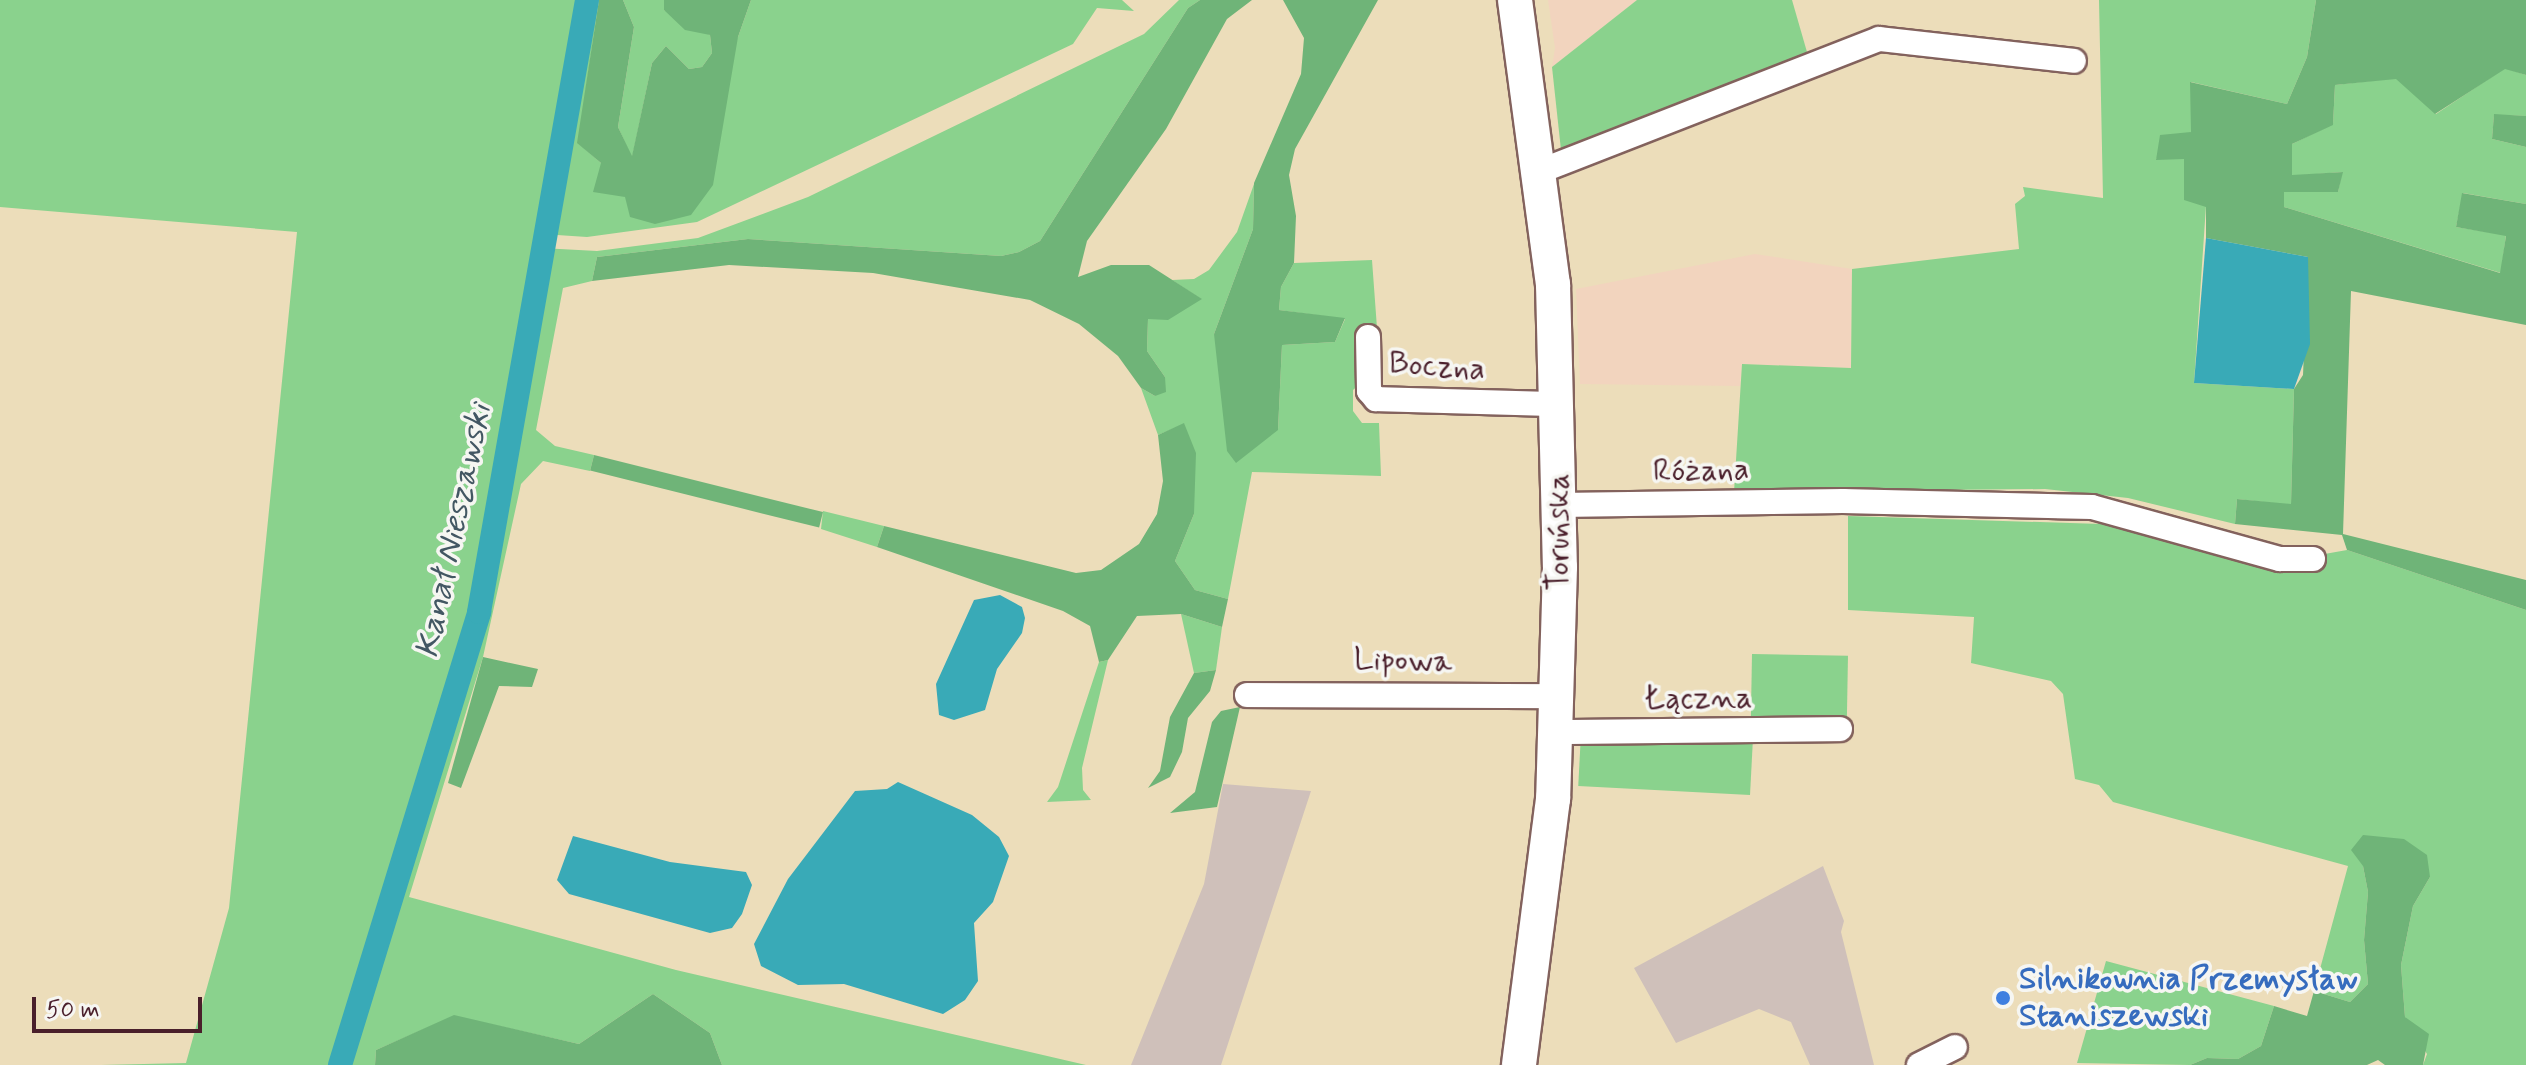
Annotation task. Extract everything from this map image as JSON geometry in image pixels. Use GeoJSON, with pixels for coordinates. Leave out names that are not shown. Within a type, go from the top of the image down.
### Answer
{"type":"FeatureCollection","features":[{"type":"Feature","properties":{"kind":"main road","name":"Toruńska"},"geometry":{"type":"LineString","coordinates":[[1515,0],[1553,284],[1559,505],[1557,732],[1543,910],[1519,1065]]}},
{"type":"Feature","properties":{"kind":"street"},"geometry":{"type":"LineString","coordinates":[[1538,172],[1879,39],[2074,61]]}},
{"type":"Feature","properties":{"kind":"street","name":"Boczna"},"geometry":{"type":"LineString","coordinates":[[1368,337],[1369,391],[1376,399],[1557,404]]}},
{"type":"Feature","properties":{"kind":"street","name":"Różana"},"geometry":{"type":"LineString","coordinates":[[1559,505],[1843,501],[2092,507],[2280,559],[2313,559]]}},
{"type":"Feature","properties":{"kind":"street","name":"Lipowa"},"geometry":{"type":"LineString","coordinates":[[1247,695],[1558,696]]}},
{"type":"Feature","properties":{"kind":"street","name":"Łączna"},"geometry":{"type":"LineString","coordinates":[[1557,732],[1840,729]]}},
{"type":"Feature","properties":{"kind":"street"},"geometry":{"type":"LineString","coordinates":[[1919,1065],[1955,1047]]}},
{"type":"Feature","properties":{"kind":"shaded area"},"geometry":{"type":"Polygon","coordinates":[[[1548,0],[1637,0],[1552,67],[1555,48],[1548,0]]]}},
{"type":"Feature","properties":{"kind":"shaded area"},"geometry":{"type":"Polygon","coordinates":[[[1755,254],[1852,269],[1851,368],[1742,364],[1740,386],[1580,384],[1576,289],[1755,254]]]}},
{"type":"Feature","properties":{"kind":"shaded area"},"geometry":{"type":"Polygon","coordinates":[[[1223,784],[1311,791],[1221,1065],[1131,1065],[1204,884],[1223,784]]]}},
{"type":"Feature","properties":{"kind":"shaded area"},"geometry":{"type":"Polygon","coordinates":[[[1823,866],[1844,921],[1841,932],[1874,1065],[1810,1065],[1791,1022],[1759,1009],[1676,1043],[1634,968],[1823,866]]]}},
{"type":"Feature","properties":{"kind":"green space"},"geometry":{"type":"Polygon","coordinates":[[[0,0],[599,0],[578,143],[601,163],[625,197],[738,37],[751,0],[1122,0],[1134,11],[1097,8],[1073,44],[697,222],[587,237],[542,234],[541,248],[597,251],[698,238],[808,197],[1144,34],[1179,0],[1200,0],[1188,8],[1040,241],[1019,252],[1001,256],[748,239],[597,257],[592,281],[563,288],[536,430],[555,446],[594,455],[590,471],[543,461],[521,484],[483,657],[409,897],[676,970],[1086,1065],[722,1065],[710,1033],[653,994],[579,1044],[454,1016],[376,1050],[375,1065],[101,1065],[186,1063],[229,908],[297,232],[0,207],[0,0]]]}},
{"type":"Feature","properties":{"kind":"green space"},"geometry":{"type":"Polygon","coordinates":[[[599,0],[623,0],[634,27],[618,127],[632,156],[652,63],[666,46],[689,69],[702,67],[712,53],[710,35],[685,30],[664,10],[664,0],[751,0],[738,37],[713,185],[691,215],[655,224],[630,217],[625,197],[593,192],[601,163],[577,143],[599,0]]]}},
{"type":"Feature","properties":{"kind":"green space"},"geometry":{"type":"Polygon","coordinates":[[[623,0],[664,0],[664,10],[710,35],[712,53],[702,67],[689,69],[666,46],[652,63],[632,158],[618,127],[634,27],[623,0]]]}},
{"type":"Feature","properties":{"kind":"green space"},"geometry":{"type":"Polygon","coordinates":[[[1200,0],[1252,0],[1227,19],[1166,129],[1087,241],[1078,277],[1111,265],[1149,265],[1202,299],[1168,320],[1148,319],[1147,351],[1165,377],[1166,392],[1155,396],[1141,388],[1118,356],[1079,324],[1030,300],[873,273],[729,265],[592,281],[597,257],[748,239],[1001,256],[1019,252],[1040,241],[1188,8],[1200,0]]]}},
{"type":"Feature","properties":{"kind":"green space"},"geometry":{"type":"Polygon","coordinates":[[[1283,0],[1378,0],[1295,149],[1289,175],[1296,216],[1294,263],[1281,287],[1279,310],[1345,318],[1335,342],[1282,345],[1278,430],[1236,463],[1227,451],[1214,334],[1253,229],[1254,183],[1301,74],[1304,38],[1283,0]]]}},
{"type":"Feature","properties":{"kind":"green space"},"geometry":{"type":"Polygon","coordinates":[[[1637,0],[1792,0],[1809,59],[1561,150],[1552,67],[1637,0]]]}},
{"type":"Feature","properties":{"kind":"green space"},"geometry":{"type":"Polygon","coordinates":[[[2099,0],[2316,0],[2307,57],[2287,104],[2191,82],[2191,132],[2156,159],[2184,158],[2206,206],[2194,383],[2294,389],[2291,505],[2237,499],[2235,524],[2128,498],[2045,489],[1734,492],[1742,364],[1851,368],[1852,269],[2019,249],[2015,204],[2025,196],[2023,187],[2103,198],[2099,0]]]}},
{"type":"Feature","properties":{"kind":"green space"},"geometry":{"type":"Polygon","coordinates":[[[2316,0],[2526,0],[2526,75],[2505,69],[2435,114],[2396,79],[2335,85],[2333,125],[2292,144],[2292,175],[2343,172],[2338,192],[2284,192],[2284,207],[2500,273],[2506,236],[2456,227],[2462,193],[2526,204],[2526,325],[2351,291],[2343,534],[2526,580],[2526,610],[2347,550],[2342,535],[2235,524],[2237,499],[2291,504],[2294,389],[2303,375],[2308,257],[2206,238],[2206,207],[2184,200],[2184,159],[2156,160],[2160,135],[2191,132],[2190,82],[2287,104],[2307,57],[2316,0]]]}},
{"type":"Feature","properties":{"kind":"green space"},"geometry":{"type":"Polygon","coordinates":[[[2505,68],[2526,75],[2526,116],[2494,115],[2492,139],[2526,147],[2526,204],[2463,193],[2456,227],[2506,235],[2501,273],[2284,207],[2284,191],[2338,192],[2342,172],[2292,176],[2292,144],[2333,124],[2335,85],[2396,78],[2436,114],[2505,68]]]}},
{"type":"Feature","properties":{"kind":"green space"},"geometry":{"type":"Polygon","coordinates":[[[2494,114],[2526,116],[2526,147],[2492,139],[2494,114]]]}},
{"type":"Feature","properties":{"kind":"green space"},"geometry":{"type":"Polygon","coordinates":[[[1254,184],[1253,229],[1214,334],[1278,430],[1282,345],[1335,342],[1345,319],[1279,310],[1281,287],[1294,263],[1372,260],[1377,328],[1364,327],[1364,380],[1353,390],[1353,411],[1362,423],[1379,423],[1381,476],[1252,472],[1228,599],[1195,590],[1175,561],[1194,514],[1184,424],[1158,435],[1141,388],[1155,396],[1165,377],[1147,351],[1148,319],[1201,299],[1172,280],[1194,279],[1209,270],[1237,232],[1254,184]]]}},
{"type":"Feature","properties":{"kind":"green space"},"geometry":{"type":"Polygon","coordinates":[[[1184,423],[1196,453],[1194,514],[1175,561],[1195,590],[1228,599],[1222,627],[1181,614],[1137,616],[1108,660],[1099,662],[1090,626],[1063,611],[877,547],[884,526],[1076,573],[1101,570],[1139,544],[1157,514],[1163,481],[1158,435],[1184,423]]]}},
{"type":"Feature","properties":{"kind":"green space"},"geometry":{"type":"Polygon","coordinates":[[[594,455],[823,512],[819,528],[590,471],[594,455]]]}},
{"type":"Feature","properties":{"kind":"green space"},"geometry":{"type":"Polygon","coordinates":[[[823,511],[884,526],[877,547],[821,529],[823,511]]]}},
{"type":"Feature","properties":{"kind":"green space"},"geometry":{"type":"Polygon","coordinates":[[[1848,516],[2101,524],[2318,563],[2319,555],[2347,550],[2526,610],[2526,1065],[2423,1065],[2427,1054],[2405,1017],[2401,965],[2413,906],[2430,877],[2363,866],[2368,892],[2364,940],[2368,984],[2350,1002],[2314,991],[2348,866],[2113,802],[2099,785],[2075,779],[2063,694],[2051,681],[1971,663],[1974,617],[1848,610],[1848,516]]]}},
{"type":"Feature","properties":{"kind":"green space"},"geometry":{"type":"Polygon","coordinates":[[[1181,614],[1222,627],[1216,670],[1194,673],[1181,614]]]}},
{"type":"Feature","properties":{"kind":"green space"},"geometry":{"type":"Polygon","coordinates":[[[1752,654],[1848,656],[1847,725],[1751,723],[1752,654]]]}},
{"type":"Feature","properties":{"kind":"green space"},"geometry":{"type":"Polygon","coordinates":[[[483,657],[538,669],[532,687],[499,686],[461,788],[448,783],[483,657]]]}},
{"type":"Feature","properties":{"kind":"green space"},"geometry":{"type":"Polygon","coordinates":[[[1108,660],[1082,768],[1083,790],[1091,800],[1047,802],[1058,787],[1099,662],[1108,660]]]}},
{"type":"Feature","properties":{"kind":"green space"},"geometry":{"type":"Polygon","coordinates":[[[1216,670],[1210,691],[1188,718],[1182,752],[1170,777],[1148,788],[1160,771],[1170,717],[1194,673],[1216,670]]]}},
{"type":"Feature","properties":{"kind":"green space"},"geometry":{"type":"Polygon","coordinates":[[[1240,707],[1217,807],[1170,813],[1195,792],[1212,722],[1221,711],[1240,707]]]}},
{"type":"Feature","properties":{"kind":"green space"},"geometry":{"type":"Polygon","coordinates":[[[1581,729],[1753,738],[1750,795],[1578,786],[1581,729]]]}},
{"type":"Feature","properties":{"kind":"green space"},"geometry":{"type":"Polygon","coordinates":[[[2363,835],[2404,839],[2427,855],[2430,877],[2413,906],[2401,965],[2405,1017],[2429,1034],[2423,1065],[2385,1065],[2378,1060],[2367,1065],[2190,1065],[2207,1058],[2238,1059],[2261,1046],[2274,1006],[2307,1016],[2314,991],[2350,1002],[2368,984],[2364,940],[2368,892],[2363,866],[2351,850],[2363,835]]]}},
{"type":"Feature","properties":{"kind":"green space"},"geometry":{"type":"Polygon","coordinates":[[[2106,961],[2274,1006],[2261,1046],[2238,1059],[2207,1058],[2190,1065],[2077,1063],[2106,961]]]}},
{"type":"Feature","properties":{"kind":"green space"},"geometry":{"type":"Polygon","coordinates":[[[653,994],[710,1033],[722,1065],[375,1065],[376,1050],[454,1015],[579,1044],[653,994]]]}},
{"type":"Feature","properties":{"kind":"water"},"geometry":{"type":"Polygon","coordinates":[[[2206,238],[2308,257],[2310,344],[2294,389],[2194,383],[2206,238]]]}},
{"type":"Feature","properties":{"kind":"water"},"geometry":{"type":"Polygon","coordinates":[[[1000,595],[1022,607],[1025,618],[1022,633],[997,669],[985,710],[954,720],[939,715],[936,684],[974,600],[1000,595]]]}},
{"type":"Feature","properties":{"kind":"water"},"geometry":{"type":"Polygon","coordinates":[[[898,782],[972,815],[999,837],[1009,856],[993,902],[974,923],[978,981],[965,1000],[943,1014],[844,984],[798,985],[761,966],[754,944],[788,879],[855,791],[887,789],[898,782]]]}},
{"type":"Feature","properties":{"kind":"water"},"geometry":{"type":"Polygon","coordinates":[[[573,836],[670,862],[746,872],[752,885],[742,914],[732,928],[710,933],[569,894],[557,880],[573,836]]]}},
{"type":"Feature","properties":{"kind":"waterway","name":"Kanał Nieszawski"},"geometry":{"type":"LineString","coordinates":[[340,1065],[479,612],[587,0]]}},
{"type":"Feature","properties":{"kind":"place","name":"Silnikownia Przemysław Staniszewski"},"geometry":{"type":"Point","coordinates":[2003,998]}}]}
